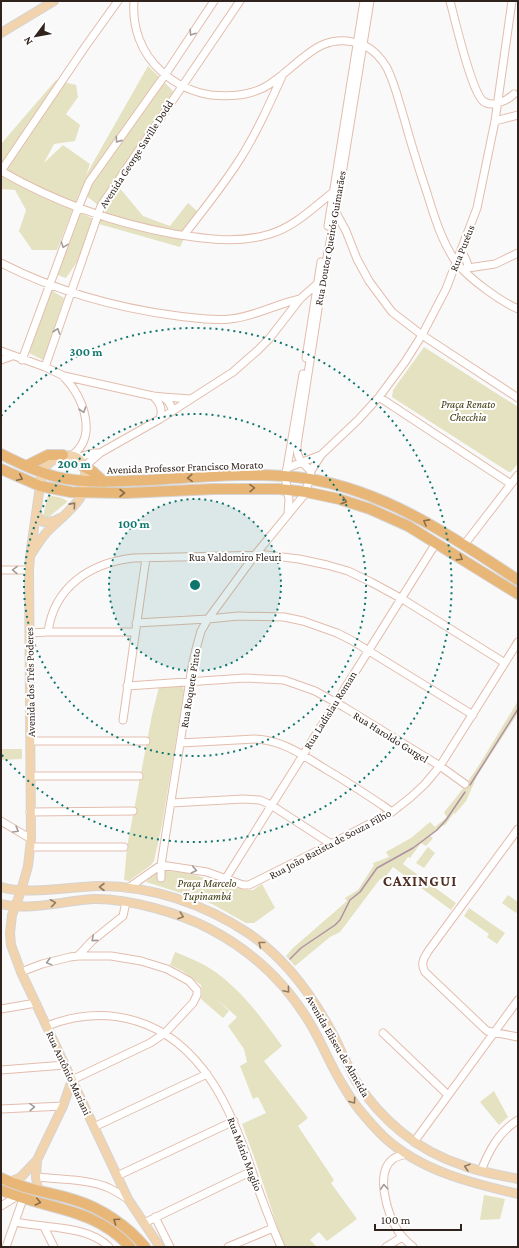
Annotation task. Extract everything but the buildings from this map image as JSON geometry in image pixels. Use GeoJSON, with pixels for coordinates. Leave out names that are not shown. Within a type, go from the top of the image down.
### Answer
{"type":"FeatureCollection","features":[{"type":"Feature","properties":{"kind":"highway","name":"Avenida Professor Francisco Morato"},"geometry":{"type":"LineString","coordinates":[[1,454],[26,466],[57,477],[85,481],[104,482],[286,472],[311,475],[391,504],[464,545],[518,580]]}},
{"type":"Feature","properties":{"kind":"highway"},"geometry":{"type":"LineString","coordinates":[[26,466],[48,454],[70,456]]}},
{"type":"Feature","properties":{"kind":"highway"},"geometry":{"type":"LineString","coordinates":[[84,467],[92,471],[104,482]]}},
{"type":"Feature","properties":{"kind":"highway","name":"Avenida Professor Francisco Morato"},"geometry":{"type":"LineString","coordinates":[[1,470],[40,486],[70,492],[126,493],[214,489],[287,489],[339,499],[377,512],[408,526],[518,594]]}},
{"type":"Feature","properties":{"kind":"highway"},"geometry":{"type":"LineString","coordinates":[[6,1180],[75,1200],[109,1216],[125,1227],[145,1247]]}},
{"type":"Feature","properties":{"kind":"highway"},"geometry":{"type":"LineString","coordinates":[[1,1190],[19,1198],[64,1208],[92,1218],[115,1233],[130,1247]]}},
{"type":"Feature","properties":{"kind":"main road"},"geometry":{"type":"LineString","coordinates":[[1,33],[54,1]]}},
{"type":"Feature","properties":{"kind":"main road"},"geometry":{"type":"LineString","coordinates":[[30,556],[46,533],[76,503],[83,493],[85,481],[84,467],[82,463],[70,456],[49,462],[42,472]]}},
{"type":"Feature","properties":{"kind":"main road","name":"Avenida dos Três Poderes"},"geometry":{"type":"LineString","coordinates":[[21,891],[28,866],[31,843],[29,570],[42,472]]}},
{"type":"Feature","properties":{"kind":"main road"},"geometry":{"type":"LineString","coordinates":[[37,513],[38,517],[43,522],[54,521],[64,516]]}},
{"type":"Feature","properties":{"kind":"main road","name":"Avenida Eliseu de Almeida"},"geometry":{"type":"LineString","coordinates":[[1,887],[21,891],[98,886],[128,888],[176,898],[224,919],[249,934],[292,973],[312,998],[330,1028],[356,1080],[381,1113],[399,1131],[414,1142],[449,1161],[481,1171],[518,1179]]}},
{"type":"Feature","properties":{"kind":"main road","name":"Rua Antônio Mariani"},"geometry":{"type":"LineString","coordinates":[[21,891],[12,915],[10,933],[11,946],[21,972],[128,1199],[160,1247]]}},
{"type":"Feature","properties":{"kind":"main road","name":"Avenida Eliseu de Almeida"},"geometry":{"type":"LineString","coordinates":[[1,904],[15,907],[28,907],[95,899],[126,902],[162,910],[209,928],[232,941],[250,954],[280,982],[300,1007],[324,1048],[344,1088],[355,1104],[385,1138],[432,1168],[453,1177],[475,1184],[518,1194]]}},
{"type":"Feature","properties":{"kind":"main road"},"geometry":{"type":"LineString","coordinates":[[6,1180],[21,1176],[37,1160],[63,1106],[72,1080]]}},
{"type":"Feature","properties":{"kind":"main road"},"geometry":{"type":"LineString","coordinates":[[37,1160],[36,1178],[38,1190]]}},
{"type":"Feature","properties":{"kind":"street"},"geometry":{"type":"LineString","coordinates":[[118,1],[85,47],[1,172],[35,190],[78,208],[97,214],[141,227],[184,236],[227,240],[256,238],[271,234],[292,224],[335,192]]}},
{"type":"Feature","properties":{"kind":"street"},"geometry":{"type":"LineString","coordinates":[[134,1],[133,12],[135,25],[140,42],[149,59],[164,75],[181,86],[206,94],[236,96],[250,93],[264,87],[309,52],[324,44],[343,40],[360,44],[376,53],[387,67],[434,217],[456,262],[467,270],[490,293],[518,309]]}},
{"type":"Feature","properties":{"kind":"street","name":"Avenida George Saville Dodd"},"geometry":{"type":"LineString","coordinates":[[22,360],[89,182],[214,1]]}},
{"type":"Feature","properties":{"kind":"street","name":"Avenida George Saville Dodd"},"geometry":{"type":"LineString","coordinates":[[45,367],[97,214],[111,189],[240,1]]}},
{"type":"Feature","properties":{"kind":"street","name":"Rua Doutor Queirós Guimarães"},"geometry":{"type":"LineString","coordinates":[[360,44],[364,1]]}},
{"type":"Feature","properties":{"kind":"street","name":"Rua Doutor Queirós Guimarães"},"geometry":{"type":"LineString","coordinates":[[302,463],[297,453],[297,445],[320,283],[360,44],[370,1]]}},
{"type":"Feature","properties":{"kind":"street"},"geometry":{"type":"LineString","coordinates":[[450,1],[475,89],[479,97],[485,102],[497,103],[508,99],[516,92]]}},
{"type":"Feature","properties":{"kind":"street","name":"Rua Puréus"},"geometry":{"type":"LineString","coordinates":[[311,475],[321,455],[358,420],[379,396],[405,362],[422,335],[446,289],[477,208],[495,121],[505,59],[512,1]]}},
{"type":"Feature","properties":{"kind":"street"},"geometry":{"type":"LineString","coordinates":[[184,236],[242,157],[284,72]]}},
{"type":"Feature","properties":{"kind":"street"},"geometry":{"type":"LineString","coordinates":[[499,92],[506,95],[516,92]]}},
{"type":"Feature","properties":{"kind":"street"},"geometry":{"type":"LineString","coordinates":[[495,121],[518,115]]}},
{"type":"Feature","properties":{"kind":"street"},"geometry":{"type":"LineString","coordinates":[[333,208],[346,231],[357,259],[369,281],[392,312],[422,335],[518,398]]}},
{"type":"Feature","properties":{"kind":"street"},"geometry":{"type":"LineString","coordinates":[[329,230],[346,231]]}},
{"type":"Feature","properties":{"kind":"street"},"geometry":{"type":"LineString","coordinates":[[461,250],[466,260],[467,270]]}},
{"type":"Feature","properties":{"kind":"street"},"geometry":{"type":"LineString","coordinates":[[467,270],[495,264],[518,253]]}},
{"type":"Feature","properties":{"kind":"street"},"geometry":{"type":"LineString","coordinates":[[1,263],[71,292],[129,308],[161,314],[210,320],[232,319],[247,316],[316,292]]}},
{"type":"Feature","properties":{"kind":"street"},"geometry":{"type":"LineString","coordinates":[[84,467],[100,453],[160,419],[234,372],[257,352],[269,339],[301,297],[320,283]]}},
{"type":"Feature","properties":{"kind":"street","name":"Rua Doutor Queirós Guimarães"},"geometry":{"type":"LineString","coordinates":[[286,472],[316,292],[320,283]]}},
{"type":"Feature","properties":{"kind":"street"},"geometry":{"type":"LineString","coordinates":[[1,351],[22,360],[45,367],[64,376],[83,381],[153,396],[191,399]]}},
{"type":"Feature","properties":{"kind":"street"},"geometry":{"type":"LineString","coordinates":[[1,360],[12,356]]}},
{"type":"Feature","properties":{"kind":"street"},"geometry":{"type":"LineString","coordinates":[[64,376],[74,388],[86,417],[86,432],[80,450],[70,456]]}},
{"type":"Feature","properties":{"kind":"street"},"geometry":{"type":"LineString","coordinates":[[74,388],[83,381]]}},
{"type":"Feature","properties":{"kind":"street"},"geometry":{"type":"LineString","coordinates":[[153,396],[160,405],[160,419]]}},
{"type":"Feature","properties":{"kind":"street"},"geometry":{"type":"LineString","coordinates":[[379,396],[511,484]]}},
{"type":"Feature","properties":{"kind":"street"},"geometry":{"type":"LineString","coordinates":[[163,397],[168,401],[173,410]]}},
{"type":"Feature","properties":{"kind":"street"},"geometry":{"type":"LineString","coordinates":[[70,456],[100,453]]}},
{"type":"Feature","properties":{"kind":"street","name":"Rua Puréus"},"geometry":{"type":"LineString","coordinates":[[286,472],[321,455]]}},
{"type":"Feature","properties":{"kind":"street"},"geometry":{"type":"LineString","coordinates":[[302,463],[311,475]]}},
{"type":"Feature","properties":{"kind":"street"},"geometry":{"type":"LineString","coordinates":[[286,472],[289,506],[288,514]]}},
{"type":"Feature","properties":{"kind":"street","name":"Rua Roquete Pinto"},"geometry":{"type":"LineString","coordinates":[[160,878],[196,649],[201,631],[208,619],[255,555],[306,492],[311,475]]}},
{"type":"Feature","properties":{"kind":"street"},"geometry":{"type":"LineString","coordinates":[[464,545],[518,475]]}},
{"type":"Feature","properties":{"kind":"street","name":"Rua Ladislau Roman"},"geometry":{"type":"LineString","coordinates":[[226,878],[302,754],[436,542]]}},
{"type":"Feature","properties":{"kind":"street","name":"Rua Valdomiro Fleuri"},"geometry":{"type":"LineString","coordinates":[[48,632],[52,612],[62,594],[76,580],[102,564],[123,559],[255,555],[299,559],[327,565],[361,577],[400,598],[505,663]]}},
{"type":"Feature","properties":{"kind":"street"},"geometry":{"type":"LineString","coordinates":[[123,720],[146,558]]}},
{"type":"Feature","properties":{"kind":"street"},"geometry":{"type":"LineString","coordinates":[[1,570],[29,570]]}},
{"type":"Feature","properties":{"kind":"street"},"geometry":{"type":"LineString","coordinates":[[136,623],[238,616],[294,619],[337,633],[368,650],[473,715]]}},
{"type":"Feature","properties":{"kind":"street"},"geometry":{"type":"LineString","coordinates":[[30,633],[135,632]]}},
{"type":"Feature","properties":{"kind":"street","name":"Rua João Batista de Souza Filho"},"geometry":{"type":"LineString","coordinates":[[161,865],[207,872],[243,885],[249,885],[392,812],[416,793],[440,766],[518,642]]}},
{"type":"Feature","properties":{"kind":"street","name":"Rua Haroldo Gurgel"},"geometry":{"type":"LineString","coordinates":[[127,686],[191,680],[245,678],[271,678],[284,680],[303,686],[335,702],[440,766],[465,784]]}},
{"type":"Feature","properties":{"kind":"street"},"geometry":{"type":"LineString","coordinates":[[181,744],[263,739],[279,743],[302,754],[392,812]]}},
{"type":"Feature","properties":{"kind":"street"},"geometry":{"type":"LineString","coordinates":[[31,741],[146,741]]}},
{"type":"Feature","properties":{"kind":"street"},"geometry":{"type":"LineString","coordinates":[[30,776],[139,776]]}},
{"type":"Feature","properties":{"kind":"street"},"geometry":{"type":"LineString","coordinates":[[171,803],[254,799],[260,800],[271,805],[331,844]]}},
{"type":"Feature","properties":{"kind":"street"},"geometry":{"type":"LineString","coordinates":[[30,812],[133,811]]}},
{"type":"Feature","properties":{"kind":"street"},"geometry":{"type":"LineString","coordinates":[[1,821],[31,843],[124,847]]}},
{"type":"Feature","properties":{"kind":"street"},"geometry":{"type":"LineString","coordinates":[[518,829],[429,950],[423,960],[422,965],[425,972],[487,1031],[518,1037]]}},
{"type":"Feature","properties":{"kind":"street"},"geometry":{"type":"LineString","coordinates":[[128,888],[161,865]]}},
{"type":"Feature","properties":{"kind":"street"},"geometry":{"type":"LineString","coordinates":[[78,956],[92,941],[123,916],[126,902]]}},
{"type":"Feature","properties":{"kind":"street"},"geometry":{"type":"LineString","coordinates":[[21,972],[42,964],[78,956],[111,956],[141,961],[168,969],[189,981],[198,992],[196,998],[165,1033],[150,1043],[72,1080]]}},
{"type":"Feature","properties":{"kind":"street"},"geometry":{"type":"LineString","coordinates":[[414,1142],[518,1000]]}},
{"type":"Feature","properties":{"kind":"street"},"geometry":{"type":"LineString","coordinates":[[1,1009],[36,1004]]}},
{"type":"Feature","properties":{"kind":"street","name":"Rua Mário Maglio"},"geometry":{"type":"LineString","coordinates":[[47,1026],[76,1018],[103,1016],[130,1020],[165,1033],[192,1057],[207,1074],[234,1121],[280,1247]]}},
{"type":"Feature","properties":{"kind":"street"},"geometry":{"type":"LineString","coordinates":[[383,1033],[448,1095]]}},
{"type":"Feature","properties":{"kind":"street"},"geometry":{"type":"LineString","coordinates":[[1,1070],[65,1065]]}},
{"type":"Feature","properties":{"kind":"street"},"geometry":{"type":"LineString","coordinates":[[94,1127],[207,1074]]}},
{"type":"Feature","properties":{"kind":"street"},"geometry":{"type":"LineString","coordinates":[[1,1109],[63,1106]]}},
{"type":"Feature","properties":{"kind":"street"},"geometry":{"type":"LineString","coordinates":[[481,1171],[487,1156],[500,1135],[510,1125],[518,1120]]}},
{"type":"Feature","properties":{"kind":"street"},"geometry":{"type":"LineString","coordinates":[[110,1188],[119,1180],[234,1121]]}},
{"type":"Feature","properties":{"kind":"street"},"geometry":{"type":"LineString","coordinates":[[408,1154],[394,1158],[389,1163],[384,1178],[385,1197],[393,1222],[402,1236],[413,1247]]}},
{"type":"Feature","properties":{"kind":"street"},"geometry":{"type":"LineString","coordinates":[[144,1223],[252,1171]]}},
{"type":"Feature","properties":{"kind":"street"},"geometry":{"type":"LineString","coordinates":[[36,1178],[83,1182],[110,1188],[128,1199]]}},
{"type":"Feature","properties":{"kind":"street"},"geometry":{"type":"LineString","coordinates":[[1,1206],[19,1198]]}},
{"type":"Feature","properties":{"kind":"street"},"geometry":{"type":"LineString","coordinates":[[6,1247],[15,1222],[19,1198]]}},
{"type":"Feature","properties":{"kind":"street"},"geometry":{"type":"LineString","coordinates":[[155,1217],[170,1247]]}},
{"type":"Feature","properties":{"kind":"street"},"geometry":{"type":"LineString","coordinates":[[15,1222],[88,1233],[101,1240],[109,1247]]}},
{"type":"Feature","properties":{"kind":"street"},"geometry":{"type":"LineString","coordinates":[[44,1227],[54,1247]]}},
{"type":"Feature","properties":{"kind":"street"},"geometry":{"type":"LineString","coordinates":[[228,1247],[273,1228]]}},
{"type":"Feature","properties":{"kind":"street"},"geometry":{"type":"LineString","coordinates":[[386,1247],[402,1236]]}},
{"type":"Feature","properties":{"kind":"green space"},"geometry":{"type":"Polygon","coordinates":[[[148,66],[176,94],[166,104],[98,205],[80,191],[57,250],[32,250],[19,231],[26,210],[15,190],[1,189],[1,144],[56,80],[76,85],[78,97],[66,114],[80,125],[75,141],[54,144],[44,163],[63,145],[90,164],[86,175],[148,66]]]}},
{"type":"Feature","properties":{"kind":"green space"},"geometry":{"type":"Polygon","coordinates":[[[118,186],[143,216],[170,226],[188,203],[197,211],[180,247],[99,224],[118,186]]]}},
{"type":"Feature","properties":{"kind":"green space"},"geometry":{"type":"Polygon","coordinates":[[[78,212],[92,218],[81,256],[66,278],[55,274],[78,212]]]}},
{"type":"Feature","properties":{"kind":"green space"},"geometry":{"type":"Polygon","coordinates":[[[51,290],[64,298],[43,360],[29,353],[51,290]]]}},
{"type":"Feature","properties":{"kind":"green space","name":"Praça Renato Checchia"},"geometry":{"type":"Polygon","coordinates":[[[424,347],[518,407],[518,463],[511,472],[392,397],[393,390],[424,347]]]}},
{"type":"Feature","properties":{"kind":"green space"},"geometry":{"type":"Polygon","coordinates":[[[48,495],[62,498],[67,502],[50,516],[45,518],[43,516],[48,495]]]}},
{"type":"Feature","properties":{"kind":"green space"},"geometry":{"type":"Polygon","coordinates":[[[159,687],[183,687],[184,691],[162,825],[154,861],[151,865],[129,881],[124,880],[127,847],[152,715],[159,687]]]}},
{"type":"Feature","properties":{"kind":"green space"},"geometry":{"type":"Polygon","coordinates":[[[518,701],[518,713],[477,776],[466,801],[445,825],[430,836],[433,838],[426,846],[421,843],[410,858],[408,857],[403,864],[456,903],[451,910],[393,867],[383,880],[380,879],[340,932],[330,937],[295,966],[286,956],[293,948],[347,901],[345,898],[358,890],[374,865],[373,863],[389,857],[386,852],[411,838],[430,822],[435,827],[447,817],[444,813],[445,811],[475,771],[518,701]]]}},
{"type":"Feature","properties":{"kind":"green space"},"geometry":{"type":"Polygon","coordinates":[[[1,749],[22,749],[22,759],[1,760],[1,749]]]}},
{"type":"Feature","properties":{"kind":"green space"},"geometry":{"type":"Polygon","coordinates":[[[428,847],[435,853],[424,868],[416,863],[428,847]]]}},
{"type":"Feature","properties":{"kind":"green space","name":"Praça Marcelo Tupinambá"},"geometry":{"type":"Polygon","coordinates":[[[164,871],[186,873],[248,890],[253,890],[262,884],[275,908],[254,923],[246,923],[203,900],[146,882],[154,874],[164,871]]]}},
{"type":"Feature","properties":{"kind":"green space"},"geometry":{"type":"Polygon","coordinates":[[[508,895],[518,902],[518,910],[516,913],[502,903],[508,895]]]}},
{"type":"Feature","properties":{"kind":"green space"},"geometry":{"type":"Polygon","coordinates":[[[469,908],[505,933],[497,944],[487,937],[489,934],[464,916],[469,908]]]}},
{"type":"Feature","properties":{"kind":"green space"},"geometry":{"type":"Polygon","coordinates":[[[175,952],[207,966],[232,985],[258,1014],[282,1046],[264,1061],[308,1118],[298,1126],[334,1180],[331,1183],[357,1219],[327,1241],[319,1232],[310,1240],[316,1246],[315,1247],[284,1247],[242,1124],[266,1113],[258,1097],[253,1099],[240,1066],[247,1062],[244,1049],[228,1026],[237,1017],[213,996],[229,1011],[223,1018],[201,999],[201,985],[182,971],[170,965],[175,952]]]}},
{"type":"Feature","properties":{"kind":"green space"},"geometry":{"type":"Polygon","coordinates":[[[494,1091],[508,1117],[499,1125],[480,1102],[494,1091]]]}},
{"type":"Feature","properties":{"kind":"green space"},"geometry":{"type":"Polygon","coordinates":[[[484,1195],[505,1199],[500,1219],[480,1220],[484,1195]]]}},
{"type":"Feature","properties":{"kind":"waterway"},"geometry":{"type":"LineString","coordinates":[[470,785],[518,709]]}},
{"type":"Feature","properties":{"kind":"waterway"},"geometry":{"type":"LineString","coordinates":[[290,959],[301,948],[340,920],[350,900],[360,892],[377,868],[413,848],[437,830],[446,820],[465,792]]}},
{"type":"Feature","properties":{"kind":"district","name":"CAXINGUI"},"geometry":{"type":"Point","coordinates":[420,881]}}]}
